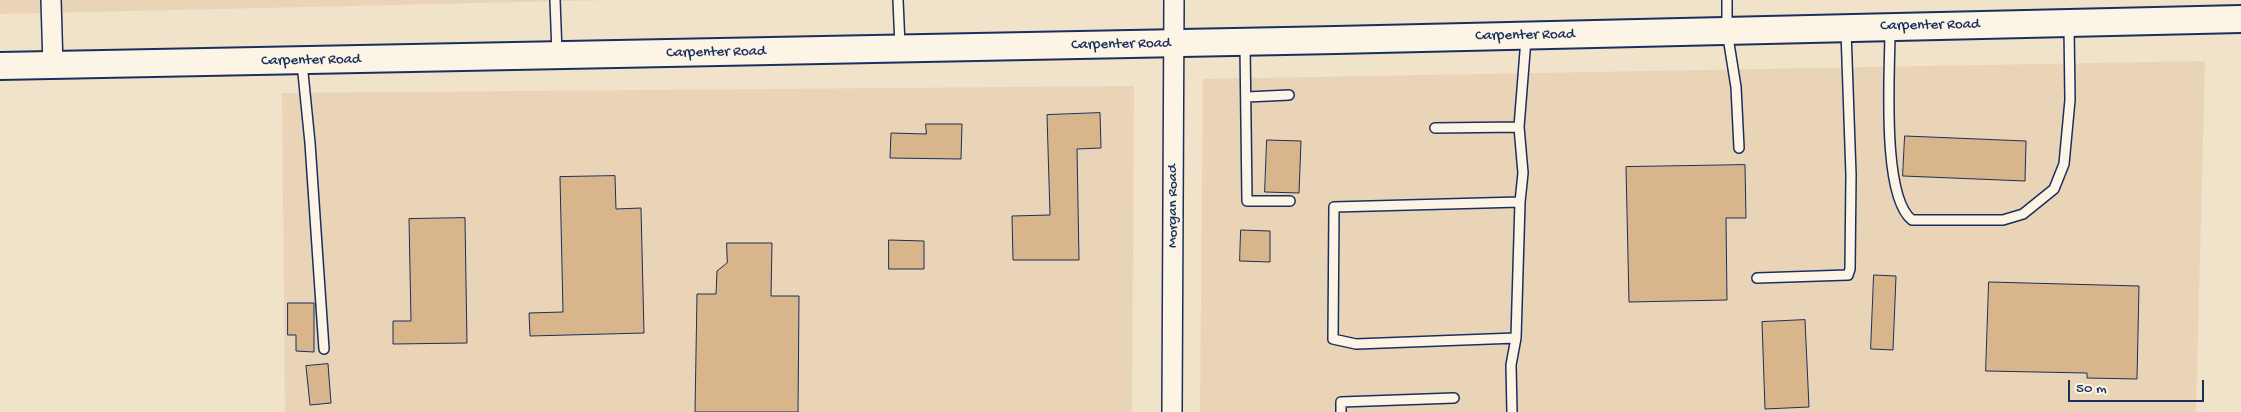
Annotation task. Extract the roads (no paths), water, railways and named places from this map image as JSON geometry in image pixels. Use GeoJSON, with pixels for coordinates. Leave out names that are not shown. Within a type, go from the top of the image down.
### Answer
{"type":"FeatureCollection","features":[{"type":"Feature","properties":{"kind":"main road","name":"Carpenter Road"},"geometry":{"type":"LineString","coordinates":[[0,66],[1175,44],[2241,20]]}},
{"type":"Feature","properties":{"kind":"street"},"geometry":{"type":"LineString","coordinates":[[51,0],[53,66]]}},
{"type":"Feature","properties":{"kind":"street","name":"Morgan Road"},"geometry":{"type":"LineString","coordinates":[[1172,412],[1174,0]]}},
{"type":"Feature","properties":{"kind":"lane"},"geometry":{"type":"LineString","coordinates":[[555,0],[557,56]]}},
{"type":"Feature","properties":{"kind":"lane"},"geometry":{"type":"LineString","coordinates":[[898,0],[900,49]]}},
{"type":"Feature","properties":{"kind":"lane"},"geometry":{"type":"LineString","coordinates":[[1726,0],[1726,31],[1736,87],[1739,148]]}},
{"type":"Feature","properties":{"kind":"lane"},"geometry":{"type":"LineString","coordinates":[[1890,27],[1890,162],[1900,202],[1907,216],[1912,220],[2003,220],[2023,214],[2054,188],[2064,164],[2070,100],[2069,23]]}},
{"type":"Feature","properties":{"kind":"lane"},"geometry":{"type":"LineString","coordinates":[[1757,278],[1848,275],[1850,269],[1851,175],[1846,28]]}},
{"type":"Feature","properties":{"kind":"lane"},"geometry":{"type":"LineString","coordinates":[[1512,412],[1511,365],[1516,338],[1520,202],[1523,173],[1519,127],[1526,36]]}},
{"type":"Feature","properties":{"kind":"lane"},"geometry":{"type":"LineString","coordinates":[[1245,42],[1247,201],[1290,201]]}},
{"type":"Feature","properties":{"kind":"lane"},"geometry":{"type":"LineString","coordinates":[[302,61],[310,143],[324,349]]}},
{"type":"Feature","properties":{"kind":"lane"},"geometry":{"type":"LineString","coordinates":[[1246,97],[1289,95]]}},
{"type":"Feature","properties":{"kind":"lane"},"geometry":{"type":"LineString","coordinates":[[1434,128],[1519,127]]}},
{"type":"Feature","properties":{"kind":"lane"},"geometry":{"type":"LineString","coordinates":[[1516,338],[1356,344],[1333,339],[1334,207],[1520,202]]}},
{"type":"Feature","properties":{"kind":"lane"},"geometry":{"type":"LineString","coordinates":[[1341,412],[1341,402],[1454,398]]}}]}
